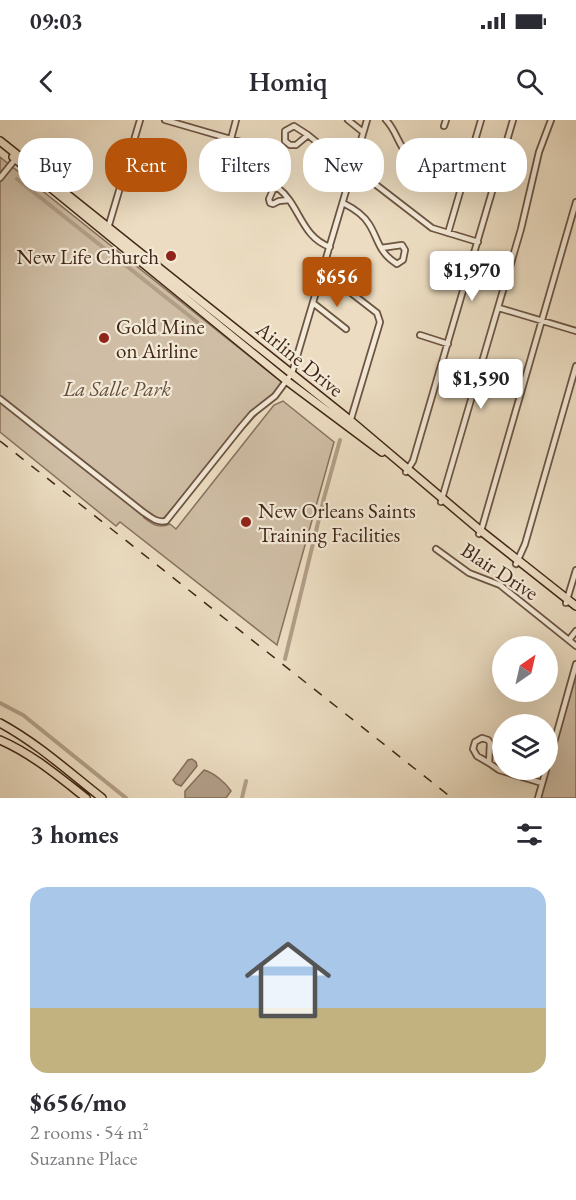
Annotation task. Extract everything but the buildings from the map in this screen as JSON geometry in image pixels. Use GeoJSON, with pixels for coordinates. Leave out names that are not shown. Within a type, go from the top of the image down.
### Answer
{"type":"FeatureCollection","features":[{"type":"Feature","properties":{"kind":"highway","name":"Airline Drive"},"geometry":{"type":"LineString","coordinates":[[0,141],[213,316],[286,381],[350,424]]}},
{"type":"Feature","properties":{"kind":"highway","name":"Airline Drive"},"geometry":{"type":"LineString","coordinates":[[0,147],[17,157]]}},
{"type":"Feature","properties":{"kind":"highway","name":"Airline Drive"},"geometry":{"type":"LineString","coordinates":[[213,316],[292,373],[350,424],[576,611]]}},
{"type":"Feature","properties":{"kind":"highway","name":"Airline Drive"},"geometry":{"type":"LineString","coordinates":[[567,602],[576,606]]}},
{"type":"Feature","properties":{"kind":"highway"},"geometry":{"type":"LineString","coordinates":[[0,723],[46,754],[102,798]]}},
{"type":"Feature","properties":{"kind":"highway"},"geometry":{"type":"LineString","coordinates":[[0,740],[17,747],[45,765],[86,798]]}},
{"type":"Feature","properties":{"kind":"street"},"geometry":{"type":"LineString","coordinates":[[107,230],[140,120]]}},
{"type":"Feature","properties":{"kind":"street"},"geometry":{"type":"LineString","coordinates":[[169,120],[228,138]]}},
{"type":"Feature","properties":{"kind":"street"},"geometry":{"type":"LineString","coordinates":[[231,138],[236,120]]}},
{"type":"Feature","properties":{"kind":"street"},"geometry":{"type":"LineString","coordinates":[[348,120],[363,132]]}},
{"type":"Feature","properties":{"kind":"street"},"geometry":{"type":"LineString","coordinates":[[361,138],[367,120]]}},
{"type":"Feature","properties":{"kind":"street"},"geometry":{"type":"LineString","coordinates":[[386,120],[398,138]]}},
{"type":"Feature","properties":{"kind":"street"},"geometry":{"type":"LineString","coordinates":[[444,126],[446,120]]}},
{"type":"Feature","properties":{"kind":"street"},"geometry":{"type":"LineString","coordinates":[[448,233],[481,120]]}},
{"type":"Feature","properties":{"kind":"street"},"geometry":{"type":"LineString","coordinates":[[407,470],[413,461],[513,120]]}},
{"type":"Feature","properties":{"kind":"street"},"geometry":{"type":"LineString","coordinates":[[442,501],[521,229],[539,152],[551,120]]}},
{"type":"Feature","properties":{"kind":"street"},"geometry":{"type":"LineString","coordinates":[[308,135],[296,145],[290,145],[285,141],[285,131],[294,126],[308,135],[312,138]]}},
{"type":"Feature","properties":{"kind":"street"},"geometry":{"type":"LineString","coordinates":[[426,152],[432,155],[433,160],[427,171],[411,161],[411,157],[426,152]]}},
{"type":"Feature","properties":{"kind":"street"},"geometry":{"type":"LineString","coordinates":[[0,178],[17,157]]}},
{"type":"Feature","properties":{"kind":"street"},"geometry":{"type":"LineString","coordinates":[[290,200],[273,204],[269,199],[273,190],[278,188],[286,194],[298,211],[307,232],[330,247]]}},
{"type":"Feature","properties":{"kind":"street"},"geometry":{"type":"LineString","coordinates":[[0,399],[143,512],[160,522],[169,518],[252,414],[275,396],[292,373],[346,192]]}},
{"type":"Feature","properties":{"kind":"street"},"geometry":{"type":"LineString","coordinates":[[383,192],[432,228],[478,242]]}},
{"type":"Feature","properties":{"kind":"street"},"geometry":{"type":"LineString","coordinates":[[480,532],[576,202]]}},
{"type":"Feature","properties":{"kind":"street"},"geometry":{"type":"LineString","coordinates":[[343,203],[363,216],[370,225],[376,242],[381,248],[397,264],[403,260],[405,250],[402,245],[381,248]]}},
{"type":"Feature","properties":{"kind":"street"},"geometry":{"type":"LineString","coordinates":[[323,271],[377,313],[380,322],[350,424]]}},
{"type":"Feature","properties":{"kind":"street"},"geometry":{"type":"LineString","coordinates":[[313,303],[346,329]]}},
{"type":"Feature","properties":{"kind":"street"},"geometry":{"type":"LineString","coordinates":[[499,308],[576,331]]}},
{"type":"Feature","properties":{"kind":"street"},"geometry":{"type":"LineString","coordinates":[[420,335],[448,344]]}},
{"type":"Feature","properties":{"kind":"street"},"geometry":{"type":"LineString","coordinates":[[517,562],[525,544],[576,366]]}},
{"type":"Feature","properties":{"kind":"street","name":"Blair Drive"},"geometry":{"type":"LineString","coordinates":[[436,549],[469,573],[500,585],[574,643]]}},
{"type":"Feature","properties":{"kind":"street"},"geometry":{"type":"LineString","coordinates":[[567,602],[576,570]]}},
{"type":"Feature","properties":{"kind":"street"},"geometry":{"type":"LineString","coordinates":[[574,643],[576,632]]}},
{"type":"Feature","properties":{"kind":"street"},"geometry":{"type":"LineString","coordinates":[[558,728],[576,664]]}},
{"type":"Feature","properties":{"kind":"street"},"geometry":{"type":"LineString","coordinates":[[489,764],[490,743],[482,738],[475,742],[473,749],[477,756],[489,764],[499,770],[542,783]]}},
{"type":"Feature","properties":{"kind":"street"},"geometry":{"type":"LineString","coordinates":[[537,798],[543,780]]}},
{"type":"Feature","properties":{"kind":"green space","name":"La Salle Park"},"geometry":{"type":"Polygon","coordinates":[[[0,157],[18,171],[18,192],[44,192],[284,384],[160,522],[143,517],[155,525],[170,524],[176,529],[274,405],[283,401],[334,442],[277,645],[120,522],[116,526],[0,432],[0,157]]]}},
{"type":"Feature","properties":{"kind":"green space"},"geometry":{"type":"Polygon","coordinates":[[[576,673],[576,798],[539,798],[544,780],[558,780],[558,734],[576,673]]]}},
{"type":"Feature","properties":{"kind":"shaded area"},"geometry":{"type":"Polygon","coordinates":[[[192,759],[197,766],[181,786],[176,784],[173,780],[188,760],[192,759]]]}},
{"type":"Feature","properties":{"kind":"shaded area"},"geometry":{"type":"Polygon","coordinates":[[[204,770],[229,788],[231,791],[226,798],[185,798],[185,791],[204,770]]]}},
{"type":"Feature","properties":{"kind":"waterway"},"geometry":{"type":"LineString","coordinates":[[17,179],[197,322]]}},
{"type":"Feature","properties":{"kind":"waterway"},"geometry":{"type":"LineString","coordinates":[[285,659],[340,440]]}},
{"type":"Feature","properties":{"kind":"waterway"},"geometry":{"type":"LineString","coordinates":[[0,703],[23,715],[126,798]]}},
{"type":"Feature","properties":{"kind":"waterway"},"geometry":{"type":"LineString","coordinates":[[242,798],[246,781]]}},
{"type":"Feature","properties":{"kind":"railway"},"geometry":{"type":"LineString","coordinates":[[0,441],[452,798]]}},
{"type":"Feature","properties":{"kind":"place","name":"New Life Church"},"geometry":{"type":"Point","coordinates":[171,256]}},
{"type":"Feature","properties":{"kind":"place","name":"Gold Mine on Airline"},"geometry":{"type":"Point","coordinates":[104,338]}},
{"type":"Feature","properties":{"kind":"place","name":"New Orleans Saints Training Facilities"},"geometry":{"type":"Point","coordinates":[246,522]}}]}
